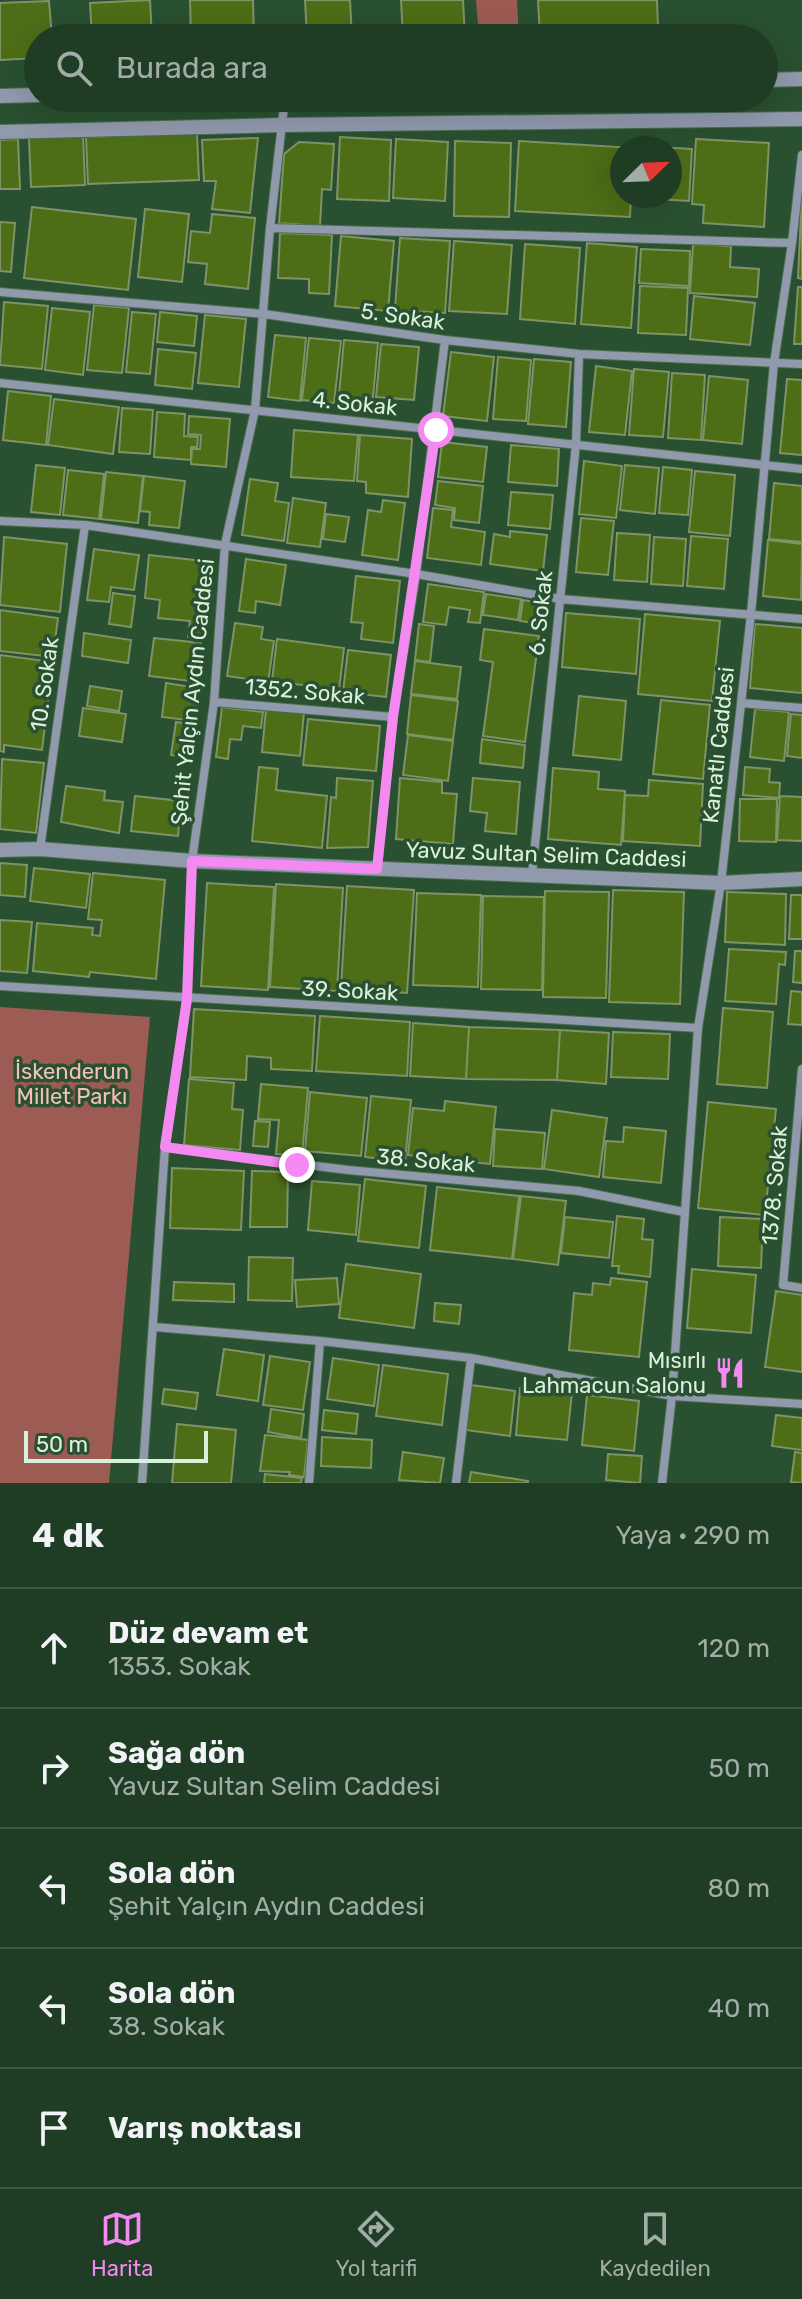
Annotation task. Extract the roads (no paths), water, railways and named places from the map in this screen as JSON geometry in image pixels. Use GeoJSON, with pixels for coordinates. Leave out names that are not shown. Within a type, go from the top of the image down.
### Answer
{"type":"FeatureCollection","features":[{"type":"Feature","properties":{"kind":"street"},"geometry":{"type":"LineString","coordinates":[[778,80],[802,79]]}},
{"type":"Feature","properties":{"kind":"street"},"geometry":{"type":"LineString","coordinates":[[0,96],[24,95]]}},
{"type":"Feature","properties":{"kind":"street","name":"Şehit Yalçın Aydın Caddesi"},"geometry":{"type":"LineString","coordinates":[[142,1483],[165,1147],[187,999],[192,861],[214,702],[225,544],[255,410],[283,112]]}},
{"type":"Feature","properties":{"kind":"street"},"geometry":{"type":"LineString","coordinates":[[0,132],[282,125],[802,119]]}},
{"type":"Feature","properties":{"kind":"street","name":"Kanatlı Caddesi"},"geometry":{"type":"LineString","coordinates":[[662,1483],[672,1396],[698,1028],[721,883],[751,614],[774,363],[802,155]]}},
{"type":"Feature","properties":{"kind":"street"},"geometry":{"type":"LineString","coordinates":[[270,228],[792,243]]}},
{"type":"Feature","properties":{"kind":"street","name":"5. Sokak"},"geometry":{"type":"LineString","coordinates":[[0,292],[264,314],[445,340],[579,354],[802,364]]}},
{"type":"Feature","properties":{"kind":"street"},"geometry":{"type":"LineString","coordinates":[[377,869],[393,717],[436,430],[445,340]]}},
{"type":"Feature","properties":{"kind":"street","name":"6. Sokak"},"geometry":{"type":"LineString","coordinates":[[532,874],[576,444],[579,354]]}},
{"type":"Feature","properties":{"kind":"street","name":"4. Sokak"},"geometry":{"type":"LineString","coordinates":[[0,383],[802,469]]}},
{"type":"Feature","properties":{"kind":"street"},"geometry":{"type":"LineString","coordinates":[[0,521],[85,525],[225,544],[560,599],[802,619]]}},
{"type":"Feature","properties":{"kind":"street","name":"10. Sokak"},"geometry":{"type":"LineString","coordinates":[[40,849],[85,525]]}},
{"type":"Feature","properties":{"kind":"street","name":"1352. Sokak"},"geometry":{"type":"LineString","coordinates":[[214,702],[393,717]]}},
{"type":"Feature","properties":{"kind":"street"},"geometry":{"type":"LineString","coordinates":[[741,703],[802,708]]}},
{"type":"Feature","properties":{"kind":"street","name":"Yavuz Sultan Selim Caddesi"},"geometry":{"type":"LineString","coordinates":[[0,850],[40,849],[192,861],[721,883],[802,879]]}},
{"type":"Feature","properties":{"kind":"street","name":"39. Sokak"},"geometry":{"type":"LineString","coordinates":[[0,986],[698,1028]]}},
{"type":"Feature","properties":{"kind":"street","name":"1378. Sokak"},"geometry":{"type":"LineString","coordinates":[[802,1069],[783,1285],[802,1288]]}},
{"type":"Feature","properties":{"kind":"street","name":"38. Sokak"},"geometry":{"type":"LineString","coordinates":[[165,1147],[310,1166],[579,1191],[684,1212]]}},
{"type":"Feature","properties":{"kind":"street"},"geometry":{"type":"LineString","coordinates":[[154,1327],[471,1358],[672,1396],[802,1404]]}},
{"type":"Feature","properties":{"kind":"street"},"geometry":{"type":"LineString","coordinates":[[309,1483],[320,1341]]}},
{"type":"Feature","properties":{"kind":"street"},"geometry":{"type":"LineString","coordinates":[[456,1483],[471,1358]]}},
{"type":"Feature","properties":{"kind":"place","name":"Mısırlı Lahmacun Salonu"},"geometry":{"type":"Point","coordinates":[730,1373]}},
{"type":"Feature","properties":{"kind":"park label","name":"İskenderun Millet Parkı"},"geometry":{"type":"Point","coordinates":[72,1084]}}]}
